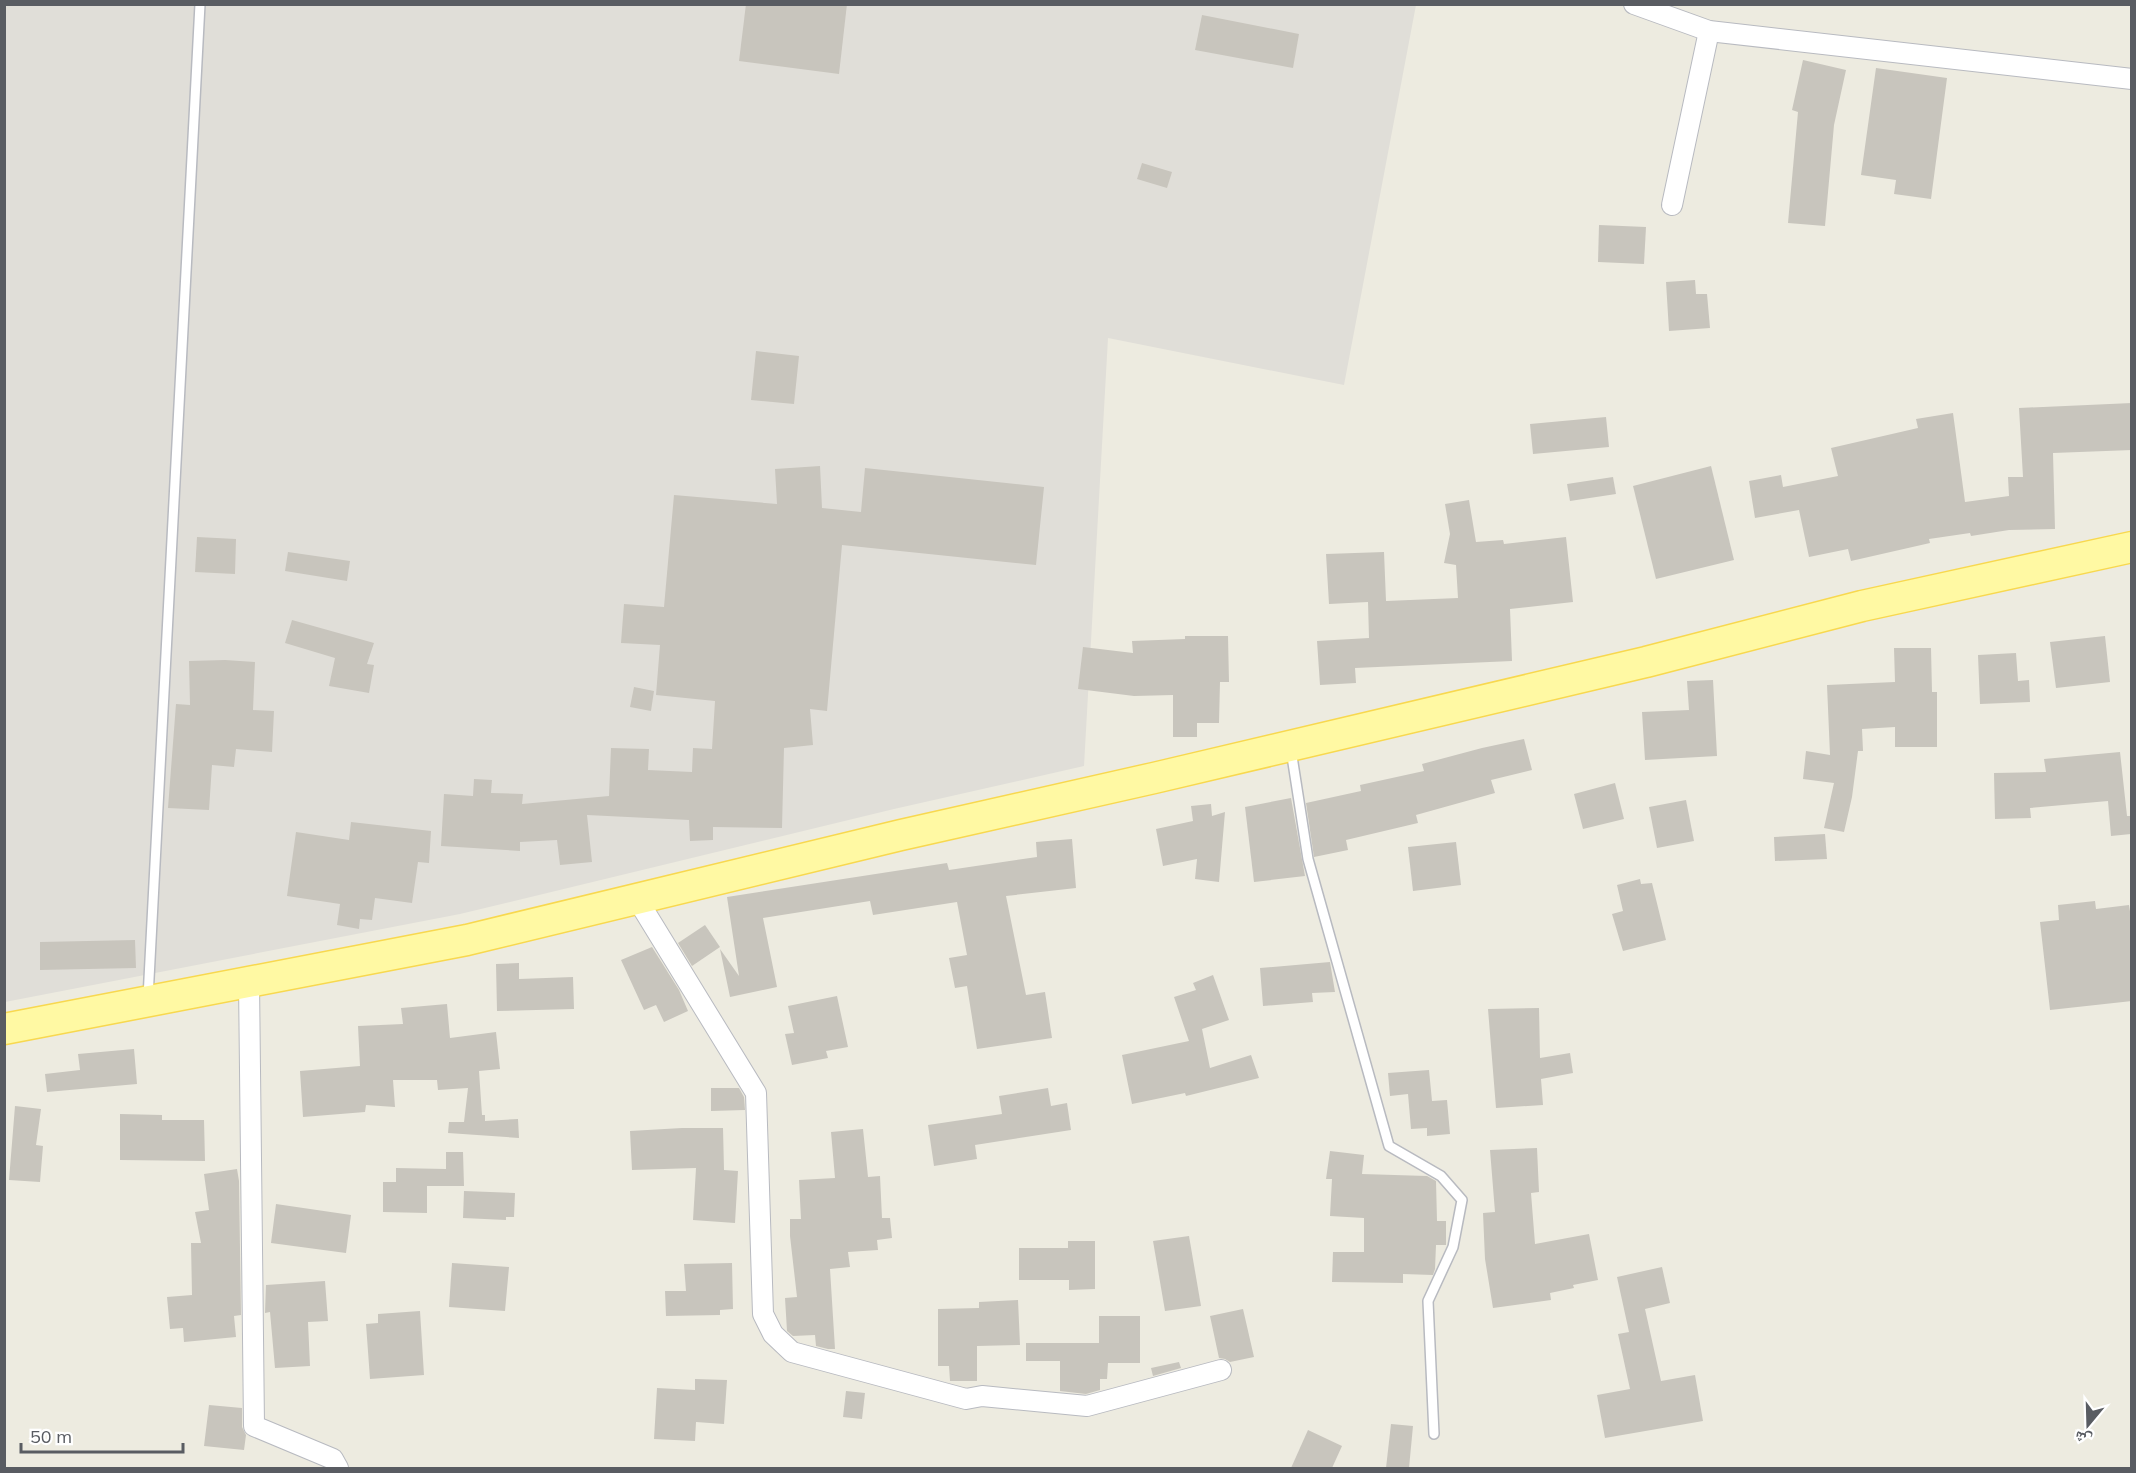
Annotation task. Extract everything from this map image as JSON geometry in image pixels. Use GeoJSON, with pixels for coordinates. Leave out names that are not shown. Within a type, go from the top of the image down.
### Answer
{"type":"FeatureCollection","features":[{"type":"Feature","properties":{"kind":"main road"},"geometry":{"type":"LineString","coordinates":[[4,1029],[467,940],[901,835],[1646,662],[1862,606],[2132,547]]}},
{"type":"Feature","properties":{"kind":"street"},"geometry":{"type":"LineString","coordinates":[[1634,4],[1709,31],[2132,79]]}},
{"type":"Feature","properties":{"kind":"street"},"geometry":{"type":"LineString","coordinates":[[1672,205],[1709,31]]}},
{"type":"Feature","properties":{"kind":"street"},"geometry":{"type":"LineString","coordinates":[[637,899],[756,1093],[764,1314],[773,1334],[792,1352],[966,1399],[982,1396],[1087,1406],[1221,1370]]}},
{"type":"Feature","properties":{"kind":"street"},"geometry":{"type":"LineString","coordinates":[[249,981],[254,1426],[333,1459],[338,1468]]}},
{"type":"Feature","properties":{"kind":"lane"},"geometry":{"type":"LineString","coordinates":[[147,1000],[200,4]]}},
{"type":"Feature","properties":{"kind":"lane"},"geometry":{"type":"LineString","coordinates":[[1290,746],[1308,859],[1389,1146],[1440,1176],[1462,1200],[1453,1247],[1428,1301],[1434,1434]]}},
{"type":"Feature","properties":{"kind":"shaded area"},"geometry":{"type":"Polygon","coordinates":[[[5,5],[1416,5],[1344,385],[1108,338],[1084,766],[894,809],[460,914],[5,1002],[5,5]]]}},
{"type":"Feature","properties":{"kind":"building"},"geometry":{"type":"Polygon","coordinates":[[[746,4],[847,4],[839,74],[739,61],[746,4]]]}},
{"type":"Feature","properties":{"kind":"building"},"geometry":{"type":"Polygon","coordinates":[[[1202,15],[1299,34],[1293,68],[1195,50],[1202,15]]]}},
{"type":"Feature","properties":{"kind":"building"},"geometry":{"type":"Polygon","coordinates":[[[1803,60],[1846,70],[1834,125],[1825,226],[1788,223],[1798,112],[1792,110],[1803,60]]]}},
{"type":"Feature","properties":{"kind":"building"},"geometry":{"type":"Polygon","coordinates":[[[1876,68],[1947,78],[1931,199],[1894,194],[1896,180],[1861,175],[1876,68]]]}},
{"type":"Feature","properties":{"kind":"building"},"geometry":{"type":"Polygon","coordinates":[[[1142,163],[1172,172],[1167,188],[1137,179],[1142,163]]]}},
{"type":"Feature","properties":{"kind":"building"},"geometry":{"type":"Polygon","coordinates":[[[1599,225],[1646,227],[1644,264],[1598,262],[1599,225]]]}},
{"type":"Feature","properties":{"kind":"building"},"geometry":{"type":"Polygon","coordinates":[[[1695,280],[1696,294],[1707,294],[1710,328],[1669,331],[1666,282],[1695,280]]]}},
{"type":"Feature","properties":{"kind":"building"},"geometry":{"type":"Polygon","coordinates":[[[756,351],[799,356],[794,404],[751,400],[756,351]]]}},
{"type":"Feature","properties":{"kind":"building"},"geometry":{"type":"Polygon","coordinates":[[[2132,403],[2132,450],[2053,453],[2055,529],[2009,530],[1971,536],[1970,533],[1929,539],[1930,543],[1851,561],[1848,549],[1809,557],[1799,510],[1755,518],[1749,481],[1781,475],[1783,487],[1838,476],[1831,448],[1918,428],[1916,419],[1953,413],[1965,502],[2009,496],[2008,477],[2023,477],[2019,408],[2132,403]]]}},
{"type":"Feature","properties":{"kind":"building"},"geometry":{"type":"Polygon","coordinates":[[[1606,417],[1609,447],[1533,454],[1530,424],[1606,417]]]}},
{"type":"Feature","properties":{"kind":"building"},"geometry":{"type":"Polygon","coordinates":[[[820,466],[822,508],[861,512],[865,468],[1044,487],[1036,565],[842,545],[827,711],[810,709],[813,745],[784,748],[782,828],[713,827],[713,840],[690,841],[689,820],[587,815],[592,862],[560,865],[557,840],[520,842],[520,851],[441,846],[444,794],[473,796],[474,779],[492,780],[491,793],[523,794],[522,804],[609,796],[611,748],[649,749],[648,770],[692,772],[693,748],[712,749],[715,701],[656,695],[660,645],[621,643],[624,604],[664,607],[674,495],[777,504],[775,469],[820,466]]]}},
{"type":"Feature","properties":{"kind":"building"},"geometry":{"type":"Polygon","coordinates":[[[1711,466],[1734,560],[1656,579],[1633,486],[1711,466]]]}},
{"type":"Feature","properties":{"kind":"building"},"geometry":{"type":"Polygon","coordinates":[[[1613,477],[1616,494],[1570,501],[1567,484],[1613,477]]]}},
{"type":"Feature","properties":{"kind":"building"},"geometry":{"type":"Polygon","coordinates":[[[1469,500],[1476,542],[1503,540],[1504,544],[1566,537],[1573,602],[1510,609],[1512,661],[1355,668],[1356,683],[1320,685],[1317,641],[1369,638],[1368,602],[1329,604],[1326,554],[1384,552],[1386,601],[1458,598],[1456,565],[1444,563],[1450,534],[1445,504],[1469,500]]]}},
{"type":"Feature","properties":{"kind":"building"},"geometry":{"type":"Polygon","coordinates":[[[197,537],[236,539],[235,574],[195,572],[197,537]]]}},
{"type":"Feature","properties":{"kind":"building"},"geometry":{"type":"Polygon","coordinates":[[[288,552],[350,561],[347,581],[285,571],[288,552]]]}},
{"type":"Feature","properties":{"kind":"building"},"geometry":{"type":"Polygon","coordinates":[[[292,620],[374,643],[367,664],[374,665],[369,693],[329,686],[335,658],[285,643],[292,620]]]}},
{"type":"Feature","properties":{"kind":"building"},"geometry":{"type":"Polygon","coordinates":[[[1185,636],[1228,636],[1229,682],[1220,682],[1219,723],[1197,723],[1197,737],[1173,737],[1173,695],[1134,696],[1078,689],[1083,647],[1133,653],[1132,641],[1185,639],[1185,636]]]}},
{"type":"Feature","properties":{"kind":"building"},"geometry":{"type":"Polygon","coordinates":[[[2105,636],[2110,682],[2056,688],[2050,642],[2105,636]]]}},
{"type":"Feature","properties":{"kind":"building"},"geometry":{"type":"Polygon","coordinates":[[[1894,648],[1931,648],[1932,692],[1937,692],[1937,747],[1895,747],[1895,727],[1862,729],[1863,751],[1858,751],[1852,797],[1844,832],[1824,828],[1834,783],[1803,779],[1806,751],[1830,755],[1827,685],[1895,682],[1894,648]]]}},
{"type":"Feature","properties":{"kind":"building"},"geometry":{"type":"Polygon","coordinates":[[[2016,653],[2018,681],[2029,680],[2030,702],[1980,704],[1978,655],[2016,653]]]}},
{"type":"Feature","properties":{"kind":"building"},"geometry":{"type":"Polygon","coordinates":[[[189,661],[255,662],[253,710],[274,711],[272,752],[236,749],[234,767],[212,765],[209,810],[168,808],[176,704],[190,705],[189,661]]]}},
{"type":"Feature","properties":{"kind":"building"},"geometry":{"type":"Polygon","coordinates":[[[1713,680],[1717,756],[1645,760],[1642,712],[1689,710],[1687,681],[1713,680]]]}},
{"type":"Feature","properties":{"kind":"building"},"geometry":{"type":"Polygon","coordinates":[[[634,687],[654,691],[651,711],[630,707],[634,687]]]}},
{"type":"Feature","properties":{"kind":"building"},"geometry":{"type":"Polygon","coordinates":[[[1524,739],[1532,770],[1491,780],[1495,793],[1416,815],[1418,823],[1346,840],[1348,850],[1314,857],[1306,803],[1361,791],[1360,785],[1424,771],[1422,764],[1524,739]]]}},
{"type":"Feature","properties":{"kind":"building"},"geometry":{"type":"Polygon","coordinates":[[[2120,752],[2131,834],[2111,836],[2108,801],[2030,808],[2031,818],[1995,819],[1994,773],[2046,772],[2044,759],[2120,752]]]}},
{"type":"Feature","properties":{"kind":"building"},"geometry":{"type":"Polygon","coordinates":[[[1615,783],[1624,819],[1583,829],[1574,794],[1615,783]]]}},
{"type":"Feature","properties":{"kind":"building"},"geometry":{"type":"Polygon","coordinates":[[[1291,798],[1305,876],[1254,882],[1245,807],[1291,798]]]}},
{"type":"Feature","properties":{"kind":"building"},"geometry":{"type":"Polygon","coordinates":[[[1686,800],[1694,841],[1657,848],[1649,807],[1686,800]]]}},
{"type":"Feature","properties":{"kind":"building"},"geometry":{"type":"Polygon","coordinates":[[[1211,804],[1212,816],[1225,812],[1219,882],[1195,879],[1197,859],[1163,866],[1156,829],[1193,821],[1191,806],[1211,804]]]}},
{"type":"Feature","properties":{"kind":"building"},"geometry":{"type":"Polygon","coordinates":[[[351,822],[431,831],[429,863],[418,862],[412,903],[375,898],[372,920],[360,919],[359,929],[337,925],[340,904],[287,896],[296,832],[349,840],[351,822]]]}},
{"type":"Feature","properties":{"kind":"building"},"geometry":{"type":"Polygon","coordinates":[[[1825,834],[1827,859],[1775,861],[1774,837],[1825,834]]]}},
{"type":"Feature","properties":{"kind":"building"},"geometry":{"type":"Polygon","coordinates":[[[1072,839],[1076,888],[1006,896],[1026,995],[1045,992],[1052,1038],[977,1049],[967,986],[955,988],[949,958],[967,955],[957,902],[873,915],[870,901],[763,918],[777,987],[730,997],[720,949],[739,976],[727,897],[947,863],[949,870],[1037,857],[1036,842],[1072,839]]]}},
{"type":"Feature","properties":{"kind":"building"},"geometry":{"type":"Polygon","coordinates":[[[1456,842],[1461,885],[1413,891],[1408,847],[1456,842]]]}},
{"type":"Feature","properties":{"kind":"building"},"geometry":{"type":"Polygon","coordinates":[[[1640,879],[1641,884],[1652,883],[1666,940],[1623,951],[1612,914],[1623,911],[1617,885],[1640,879]]]}},
{"type":"Feature","properties":{"kind":"building"},"geometry":{"type":"Polygon","coordinates":[[[2095,901],[2096,909],[2129,905],[2132,924],[2132,1001],[2050,1010],[2040,922],[2059,920],[2058,905],[2095,901]]]}},
{"type":"Feature","properties":{"kind":"building"},"geometry":{"type":"Polygon","coordinates":[[[705,925],[720,947],[692,966],[678,943],[705,925]]]}},
{"type":"Feature","properties":{"kind":"building"},"geometry":{"type":"Polygon","coordinates":[[[135,940],[136,968],[40,970],[40,942],[135,940]]]}},
{"type":"Feature","properties":{"kind":"building"},"geometry":{"type":"Polygon","coordinates":[[[652,947],[679,990],[688,1011],[664,1022],[656,1005],[644,1010],[621,960],[652,947]]]}},
{"type":"Feature","properties":{"kind":"building"},"geometry":{"type":"Polygon","coordinates":[[[1330,962],[1335,992],[1312,993],[1313,1002],[1263,1006],[1260,968],[1330,962]]]}},
{"type":"Feature","properties":{"kind":"building"},"geometry":{"type":"Polygon","coordinates":[[[519,963],[519,979],[573,977],[574,1009],[497,1011],[496,964],[519,963]]]}},
{"type":"Feature","properties":{"kind":"building"},"geometry":{"type":"Polygon","coordinates":[[[1213,975],[1229,1020],[1202,1029],[1210,1068],[1251,1055],[1259,1078],[1186,1096],[1185,1093],[1132,1104],[1122,1055],[1189,1041],[1174,997],[1196,990],[1193,983],[1213,975]]]}},
{"type":"Feature","properties":{"kind":"building"},"geometry":{"type":"Polygon","coordinates":[[[837,996],[848,1047],[826,1051],[828,1058],[792,1065],[785,1034],[794,1033],[788,1006],[837,996]]]}},
{"type":"Feature","properties":{"kind":"building"},"geometry":{"type":"Polygon","coordinates":[[[447,1004],[450,1038],[496,1032],[500,1069],[479,1071],[482,1115],[485,1115],[485,1121],[518,1119],[519,1138],[448,1133],[449,1122],[464,1122],[468,1088],[438,1090],[437,1080],[393,1080],[395,1107],[366,1105],[365,1112],[303,1117],[300,1071],[360,1066],[358,1026],[403,1024],[401,1008],[447,1004]]]}},
{"type":"Feature","properties":{"kind":"building"},"geometry":{"type":"Polygon","coordinates":[[[1539,1008],[1540,1058],[1570,1053],[1573,1073],[1541,1079],[1543,1105],[1496,1108],[1488,1009],[1539,1008]]]}},
{"type":"Feature","properties":{"kind":"building"},"geometry":{"type":"Polygon","coordinates":[[[134,1049],[137,1084],[47,1092],[45,1074],[80,1070],[78,1054],[134,1049]]]}},
{"type":"Feature","properties":{"kind":"building"},"geometry":{"type":"Polygon","coordinates":[[[1429,1070],[1432,1101],[1447,1100],[1450,1134],[1427,1136],[1427,1128],[1411,1129],[1408,1094],[1390,1096],[1388,1073],[1429,1070]]]}},
{"type":"Feature","properties":{"kind":"building"},"geometry":{"type":"Polygon","coordinates":[[[711,1088],[739,1088],[744,1097],[745,1110],[711,1111],[711,1088]]]}},
{"type":"Feature","properties":{"kind":"building"},"geometry":{"type":"Polygon","coordinates":[[[1048,1088],[1051,1106],[1067,1103],[1071,1130],[975,1145],[977,1159],[934,1166],[928,1125],[1002,1114],[999,1096],[1048,1088]]]}},
{"type":"Feature","properties":{"kind":"building"},"geometry":{"type":"Polygon","coordinates":[[[15,1106],[41,1109],[36,1145],[43,1146],[40,1182],[9,1180],[15,1106]]]}},
{"type":"Feature","properties":{"kind":"building"},"geometry":{"type":"Polygon","coordinates":[[[120,1114],[162,1115],[162,1120],[204,1120],[205,1161],[120,1160],[120,1114]]]}},
{"type":"Feature","properties":{"kind":"building"},"geometry":{"type":"Polygon","coordinates":[[[723,1128],[724,1170],[738,1171],[735,1223],[693,1220],[696,1168],[632,1170],[630,1131],[723,1128]]]}},
{"type":"Feature","properties":{"kind":"building"},"geometry":{"type":"Polygon","coordinates":[[[863,1129],[868,1177],[880,1176],[882,1218],[890,1218],[892,1238],[877,1240],[878,1250],[848,1252],[850,1267],[830,1269],[835,1349],[828,1349],[816,1346],[815,1335],[793,1336],[787,1331],[785,1298],[797,1297],[790,1219],[801,1219],[799,1180],[835,1178],[831,1132],[863,1129]]]}},
{"type":"Feature","properties":{"kind":"building"},"geometry":{"type":"Polygon","coordinates":[[[1537,1148],[1539,1192],[1531,1193],[1535,1244],[1589,1234],[1598,1280],[1550,1293],[1551,1300],[1493,1308],[1485,1259],[1483,1213],[1495,1212],[1490,1150],[1537,1148]]]}},
{"type":"Feature","properties":{"kind":"building"},"geometry":{"type":"Polygon","coordinates":[[[1330,1151],[1364,1155],[1362,1174],[1427,1176],[1436,1181],[1437,1221],[1446,1221],[1446,1245],[1436,1245],[1433,1275],[1403,1274],[1403,1283],[1332,1282],[1333,1252],[1364,1252],[1364,1218],[1330,1216],[1332,1179],[1326,1179],[1330,1151]]]}},
{"type":"Feature","properties":{"kind":"building"},"geometry":{"type":"Polygon","coordinates":[[[446,1152],[463,1152],[464,1186],[427,1186],[427,1213],[383,1212],[383,1182],[396,1182],[396,1168],[446,1169],[446,1152]]]}},
{"type":"Feature","properties":{"kind":"building"},"geometry":{"type":"Polygon","coordinates":[[[237,1169],[241,1315],[234,1316],[236,1337],[184,1342],[183,1328],[170,1329],[167,1297],[192,1295],[191,1243],[201,1243],[195,1212],[209,1210],[204,1174],[237,1169]]]}},
{"type":"Feature","properties":{"kind":"building"},"geometry":{"type":"Polygon","coordinates":[[[464,1191],[515,1193],[514,1217],[506,1217],[506,1220],[463,1218],[464,1191]]]}},
{"type":"Feature","properties":{"kind":"building"},"geometry":{"type":"Polygon","coordinates":[[[276,1204],[351,1215],[346,1253],[271,1243],[276,1204]]]}},
{"type":"Feature","properties":{"kind":"building"},"geometry":{"type":"Polygon","coordinates":[[[1189,1236],[1201,1306],[1165,1311],[1153,1241],[1189,1236]]]}},
{"type":"Feature","properties":{"kind":"building"},"geometry":{"type":"Polygon","coordinates":[[[1068,1241],[1095,1241],[1095,1289],[1069,1290],[1069,1280],[1019,1280],[1019,1248],[1068,1248],[1068,1241]]]}},
{"type":"Feature","properties":{"kind":"building"},"geometry":{"type":"Polygon","coordinates":[[[452,1263],[509,1267],[505,1311],[449,1307],[452,1263]]]}},
{"type":"Feature","properties":{"kind":"building"},"geometry":{"type":"Polygon","coordinates":[[[732,1263],[733,1309],[720,1310],[720,1315],[666,1316],[665,1291],[686,1291],[684,1264],[732,1263]]]}},
{"type":"Feature","properties":{"kind":"building"},"geometry":{"type":"Polygon","coordinates":[[[1662,1267],[1670,1303],[1645,1309],[1661,1381],[1695,1375],[1703,1421],[1605,1438],[1597,1395],[1630,1389],[1618,1334],[1629,1332],[1617,1277],[1662,1267]]]}},
{"type":"Feature","properties":{"kind":"building"},"geometry":{"type":"Polygon","coordinates":[[[325,1281],[328,1321],[308,1322],[310,1366],[275,1368],[270,1312],[265,1313],[266,1285],[325,1281]]]}},
{"type":"Feature","properties":{"kind":"building"},"geometry":{"type":"Polygon","coordinates":[[[1018,1300],[1020,1345],[977,1346],[977,1381],[950,1381],[949,1366],[938,1366],[938,1309],[979,1308],[979,1302],[1018,1300]]]}},
{"type":"Feature","properties":{"kind":"building"},"geometry":{"type":"Polygon","coordinates":[[[1243,1309],[1254,1357],[1230,1362],[1219,1358],[1210,1316],[1243,1309]]]}},
{"type":"Feature","properties":{"kind":"building"},"geometry":{"type":"Polygon","coordinates":[[[420,1311],[424,1375],[370,1379],[366,1324],[378,1323],[378,1314],[420,1311]]]}},
{"type":"Feature","properties":{"kind":"building"},"geometry":{"type":"Polygon","coordinates":[[[1099,1316],[1140,1316],[1140,1363],[1108,1363],[1107,1379],[1100,1379],[1100,1390],[1086,1394],[1060,1391],[1060,1361],[1026,1361],[1026,1343],[1099,1343],[1099,1316]]]}},
{"type":"Feature","properties":{"kind":"building"},"geometry":{"type":"Polygon","coordinates":[[[1179,1362],[1181,1368],[1153,1376],[1151,1368],[1179,1362]]]}},
{"type":"Feature","properties":{"kind":"building"},"geometry":{"type":"Polygon","coordinates":[[[695,1379],[727,1380],[724,1424],[696,1422],[695,1441],[654,1439],[657,1388],[695,1390],[695,1379]]]}},
{"type":"Feature","properties":{"kind":"building"},"geometry":{"type":"Polygon","coordinates":[[[846,1391],[865,1393],[862,1419],[843,1417],[846,1391]]]}},
{"type":"Feature","properties":{"kind":"building"},"geometry":{"type":"Polygon","coordinates":[[[209,1405],[242,1408],[242,1427],[246,1435],[244,1450],[204,1446],[209,1405]]]}},
{"type":"Feature","properties":{"kind":"building"},"geometry":{"type":"Polygon","coordinates":[[[1391,1424],[1413,1426],[1409,1468],[1386,1468],[1391,1424]]]}},
{"type":"Feature","properties":{"kind":"building"},"geometry":{"type":"Polygon","coordinates":[[[1308,1430],[1342,1446],[1332,1468],[1291,1468],[1308,1430]]]}}]}
